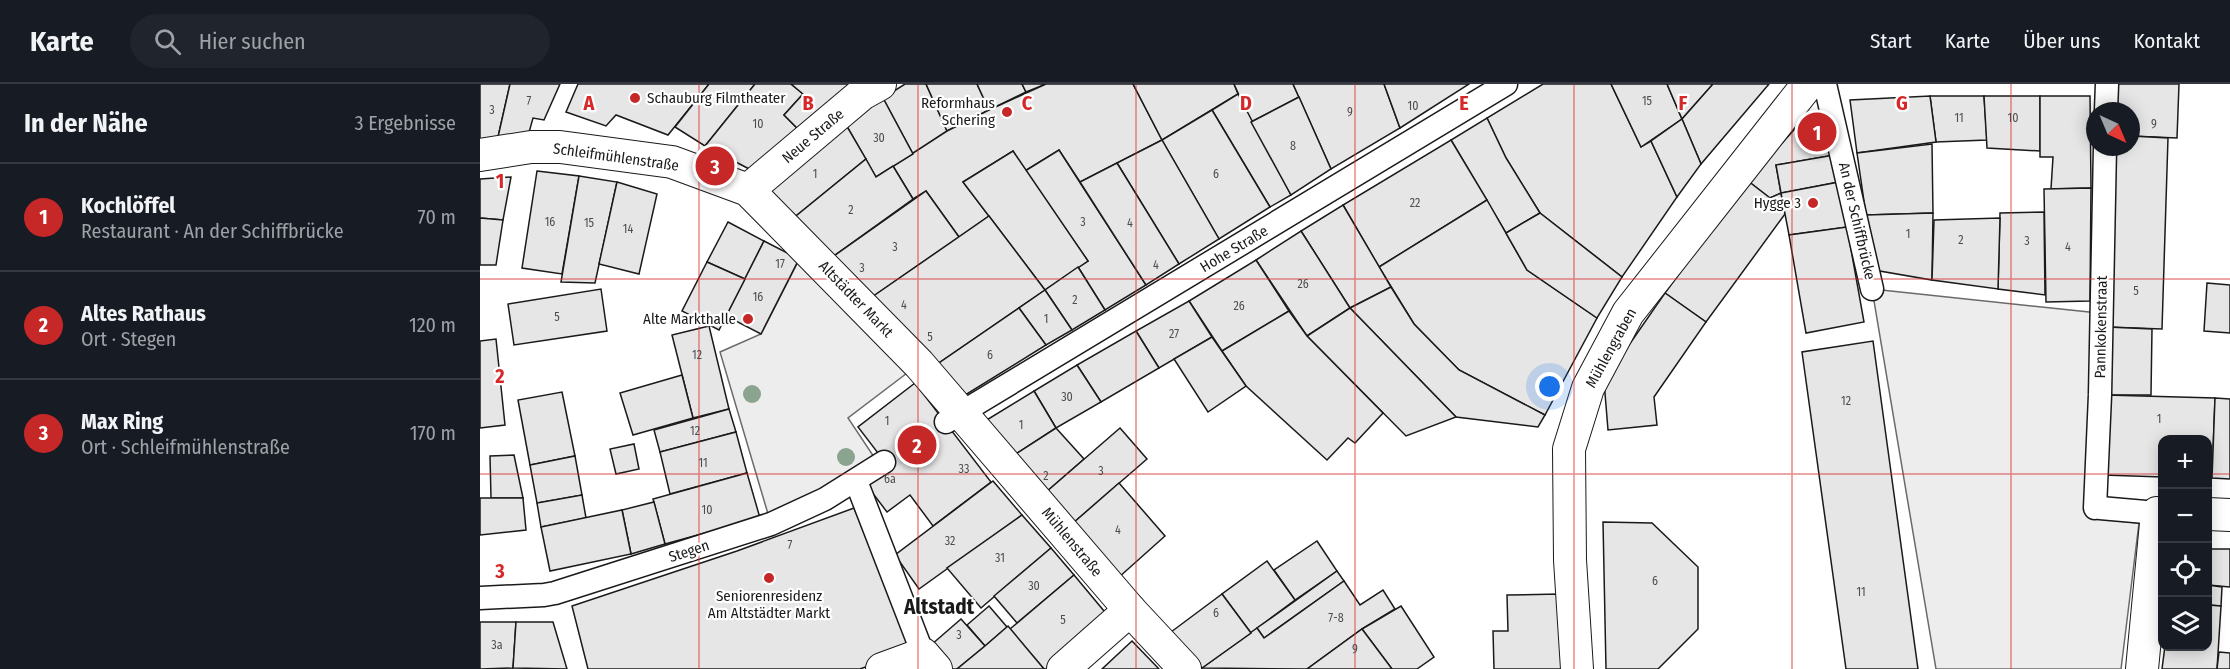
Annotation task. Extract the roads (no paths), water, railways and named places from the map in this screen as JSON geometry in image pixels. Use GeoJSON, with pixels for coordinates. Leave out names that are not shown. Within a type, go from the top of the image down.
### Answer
{"type":"FeatureCollection","features":[{"type":"Feature","properties":{"kind":"street","name":"Neue Straße"},"geometry":{"type":"LineString","coordinates":[[748,190],[862,94],[880,84]]}},
{"type":"Feature","properties":{"kind":"street","name":"Hohe Straße"},"geometry":{"type":"LineString","coordinates":[[953,417],[1506,84]]}},
{"type":"Feature","properties":{"kind":"street","name":"Mühlengraben"},"geometry":{"type":"LineString","coordinates":[[1577,669],[1570,560],[1569,449],[1588,388],[1628,313],[1809,84]]}},
{"type":"Feature","properties":{"kind":"street","name":"An der Schiffbrücke"},"geometry":{"type":"LineString","coordinates":[[1825,84],[1872,289]]}},
{"type":"Feature","properties":{"kind":"street"},"geometry":{"type":"LineString","coordinates":[[2106,102],[2107,84]]}},
{"type":"Feature","properties":{"kind":"street","name":"Schleifmühlenstraße"},"geometry":{"type":"LineString","coordinates":[[480,155],[531,147],[571,148],[672,162],[748,190]]}},
{"type":"Feature","properties":{"kind":"street","name":"Pannkokenstraat"},"geometry":{"type":"LineString","coordinates":[[2105,156],[2097,508],[2158,513]]}},
{"type":"Feature","properties":{"kind":"street","name":"Altstädter Markt"},"geometry":{"type":"LineString","coordinates":[[748,190],[911,356],[953,417]]}},
{"type":"Feature","properties":{"kind":"street","name":"Mühlenstraße"},"geometry":{"type":"LineString","coordinates":[[953,417],[1185,669]]}},
{"type":"Feature","properties":{"kind":"street","name":"Stegen"},"geometry":{"type":"LineString","coordinates":[[480,598],[555,593],[771,524],[825,499],[884,462]]}},
{"type":"Feature","properties":{"kind":"street"},"geometry":{"type":"LineString","coordinates":[[856,481],[930,661],[882,669]]}},
{"type":"Feature","properties":{"kind":"street"},"geometry":{"type":"LineString","coordinates":[[2212,514],[2230,515]]}},
{"type":"Feature","properties":{"kind":"street"},"geometry":{"type":"LineString","coordinates":[[2142,669],[2158,530]]}},
{"type":"Feature","properties":{"kind":"street"},"geometry":{"type":"LineString","coordinates":[[1063,669],[1130,610]]}},
{"type":"Feature","properties":{"kind":"tunnel"},"geometry":{"type":"LineString","coordinates":[[884,462],[946,422]]}},
{"type":"Feature","properties":{"kind":"place","name":"Schauburg Filmtheater"},"geometry":{"type":"Point","coordinates":[635,98]}},
{"type":"Feature","properties":{"kind":"place","name":"Reformhaus Schering"},"geometry":{"type":"Point","coordinates":[1007,112]}},
{"type":"Feature","properties":{"kind":"place","name":"Kochlöffel"},"geometry":{"type":"Point","coordinates":[1817,132]}},
{"type":"Feature","properties":{"kind":"place","name":"Max Ring"},"geometry":{"type":"Point","coordinates":[715,166]}},
{"type":"Feature","properties":{"kind":"place","name":"Hygge 3"},"geometry":{"type":"Point","coordinates":[1813,203]}},
{"type":"Feature","properties":{"kind":"place","name":"Alte Markthalle"},"geometry":{"type":"Point","coordinates":[748,319]}},
{"type":"Feature","properties":{"kind":"place","name":"Altes Rathaus"},"geometry":{"type":"Point","coordinates":[917,445]}},
{"type":"Feature","properties":{"kind":"place","name":"Seniorenresidenz Am Altstädter Markt"},"geometry":{"type":"Point","coordinates":[769,578]}},
{"type":"Feature","properties":{"kind":"district","name":"Altstadt"},"geometry":{"type":"Point","coordinates":[939,607]}}]}
